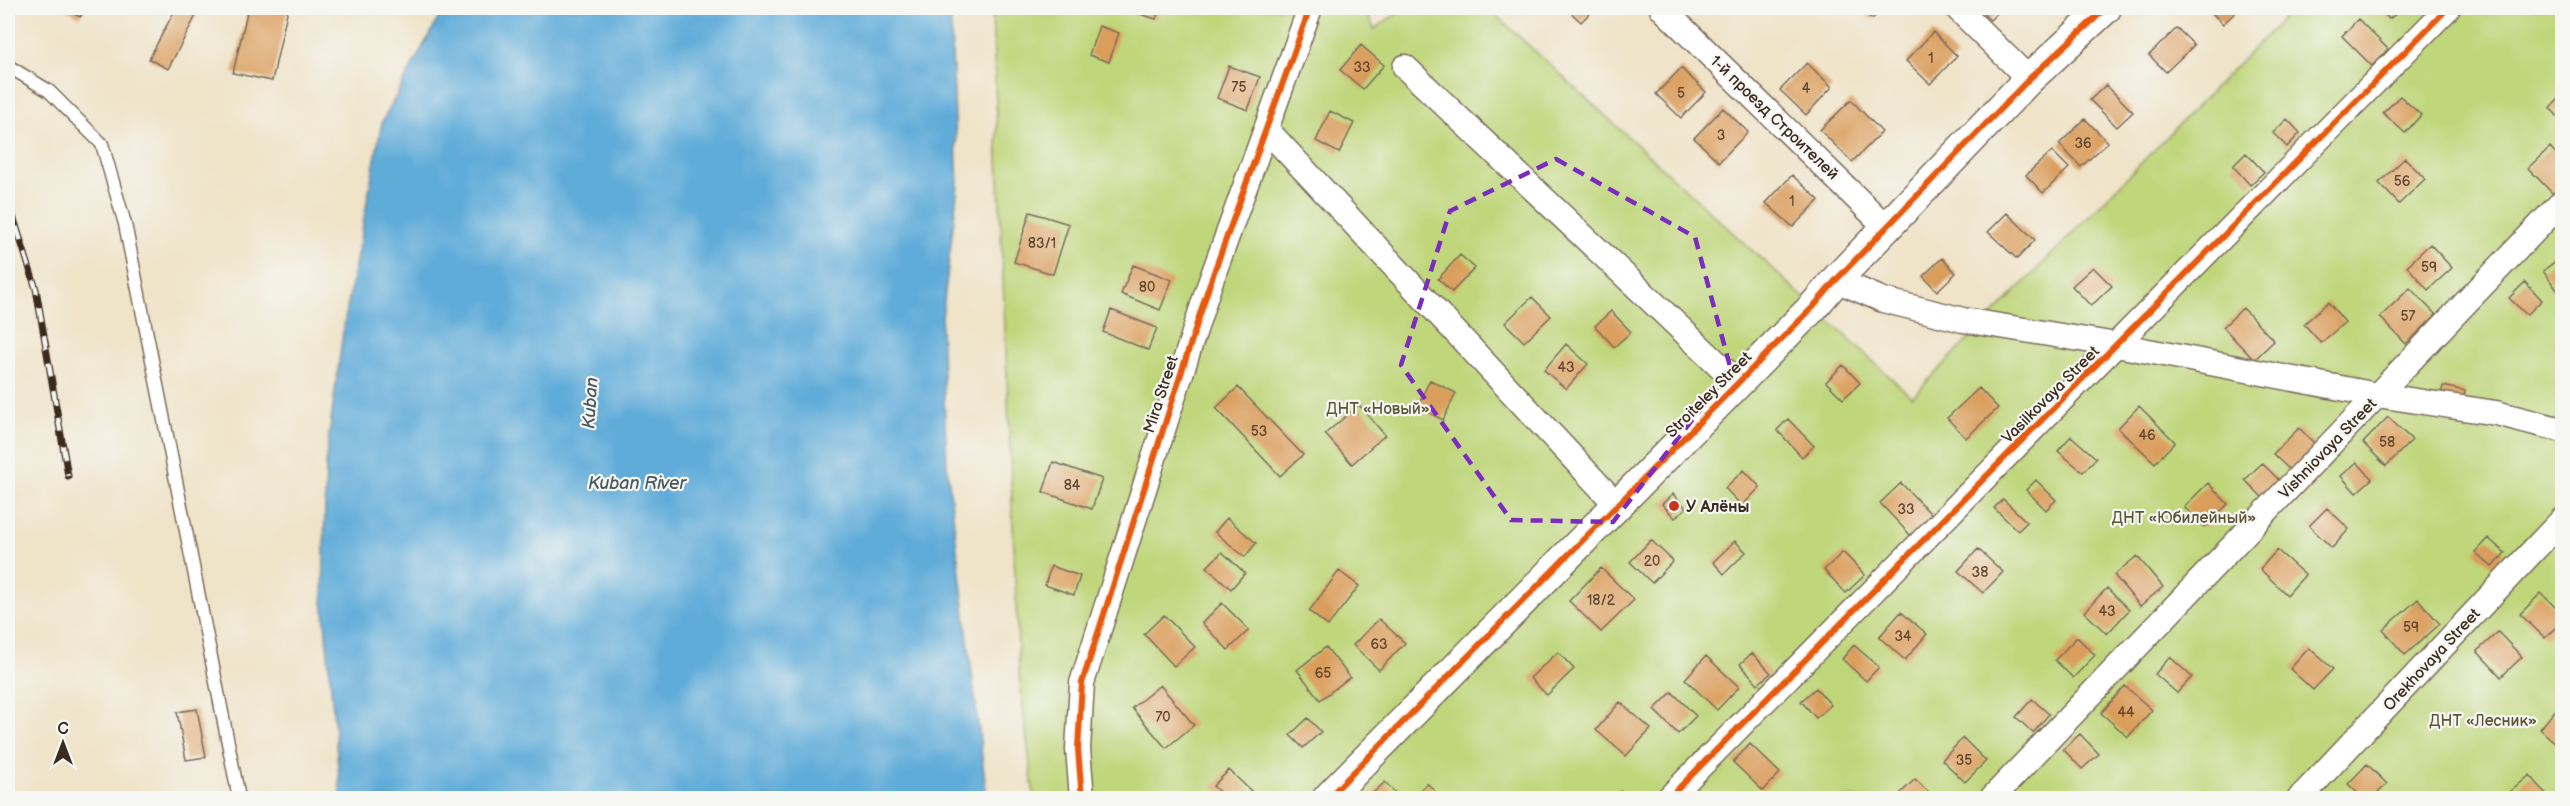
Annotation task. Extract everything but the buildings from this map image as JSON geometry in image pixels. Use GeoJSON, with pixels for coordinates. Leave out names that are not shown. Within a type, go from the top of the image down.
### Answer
{"type":"FeatureCollection","features":[{"type":"Feature","properties":{"kind":"street","name":"Mira Street"},"geometry":{"type":"LineString","coordinates":[[1082,798],[1078,749],[1082,683],[1209,286],[1310,8]]}},
{"type":"Feature","properties":{"kind":"street","name":"1-й проезд Строителей"},"geometry":{"type":"LineString","coordinates":[[1662,8],[1887,228]]}},
{"type":"Feature","properties":{"kind":"street"},"geometry":{"type":"LineString","coordinates":[[1957,8],[2029,79]]}},
{"type":"Feature","properties":{"kind":"street","name":"Stroiteley Street"},"geometry":{"type":"LineString","coordinates":[[1328,798],[1813,307],[1836,280],[2029,79],[2106,8]]}},
{"type":"Feature","properties":{"kind":"street","name":"Vasilkovaya Street"},"geometry":{"type":"LineString","coordinates":[[1670,798],[2448,8]]}},
{"type":"Feature","properties":{"kind":"street"},"geometry":{"type":"LineString","coordinates":[[1405,68],[1738,383]]}},
{"type":"Feature","properties":{"kind":"street"},"geometry":{"type":"LineString","coordinates":[[1266,129],[1617,505]]}},
{"type":"Feature","properties":{"kind":"street","name":"Vishniovaya Street"},"geometry":{"type":"LineString","coordinates":[[1992,798],[2562,202]]}},
{"type":"Feature","properties":{"kind":"street"},"geometry":{"type":"LineString","coordinates":[[1836,280],[1883,300],[1964,320],[2117,345],[2378,395],[2496,413],[2562,430]]}},
{"type":"Feature","properties":{"kind":"street","name":"Orekhovaya Street"},"geometry":{"type":"LineString","coordinates":[[2300,798],[2562,520]]}},
{"type":"Feature","properties":{"kind":"lane"},"geometry":{"type":"LineString","coordinates":[[8,66],[49,91],[102,144],[125,224],[239,798]]}},
{"type":"Feature","properties":{"kind":"highlighted area"},"geometry":{"type":"Polygon","coordinates":[[[1556,159],[1695,237],[1731,370],[1613,522],[1511,520],[1401,365],[1450,211],[1556,159]]]}},
{"type":"Feature","properties":{"kind":"green space"},"geometry":{"type":"Polygon","coordinates":[[[992,8],[1365,8],[1374,29],[1405,8],[1488,8],[1912,397],[2293,8],[2562,8],[2562,798],[1034,798],[1019,674],[992,8]]]}},
{"type":"Feature","properties":{"kind":"water","name":"Kuban River"},"geometry":{"type":"Polygon","coordinates":[[[444,8],[950,8],[958,185],[941,326],[947,466],[987,798],[341,798],[323,600],[326,457],[344,325],[382,122],[444,8]]]}},
{"type":"Feature","properties":{"kind":"railway"},"geometry":{"type":"LineString","coordinates":[[8,200],[36,289],[68,476]]}},
{"type":"Feature","properties":{"kind":"cycle path"},"geometry":{"type":"LineString","coordinates":[[1082,798],[1078,749],[1082,683],[1209,286],[1310,8]]}},
{"type":"Feature","properties":{"kind":"cycle path"},"geometry":{"type":"LineString","coordinates":[[1328,798],[1813,307],[1836,280],[2029,79],[2106,8]]}},
{"type":"Feature","properties":{"kind":"cycle path"},"geometry":{"type":"LineString","coordinates":[[1669,798],[2448,8]]}},
{"type":"Feature","properties":{"kind":"place","name":"У Алёны"},"geometry":{"type":"Point","coordinates":[1674,506]}},
{"type":"Feature","properties":{"kind":"water label","name":"Kuban"},"geometry":{"type":"Point","coordinates":[590,403]}},
{"type":"Feature","properties":{"kind":"park label","name":"ДНТ «Новый»"},"geometry":{"type":"Point","coordinates":[1378,408]}},
{"type":"Feature","properties":{"kind":"park label","name":"ДНТ «Юбилейный»"},"geometry":{"type":"Point","coordinates":[2184,517]}},
{"type":"Feature","properties":{"kind":"park label","name":"ДНТ «Лесник»"},"geometry":{"type":"Point","coordinates":[2483,720]}}]}
